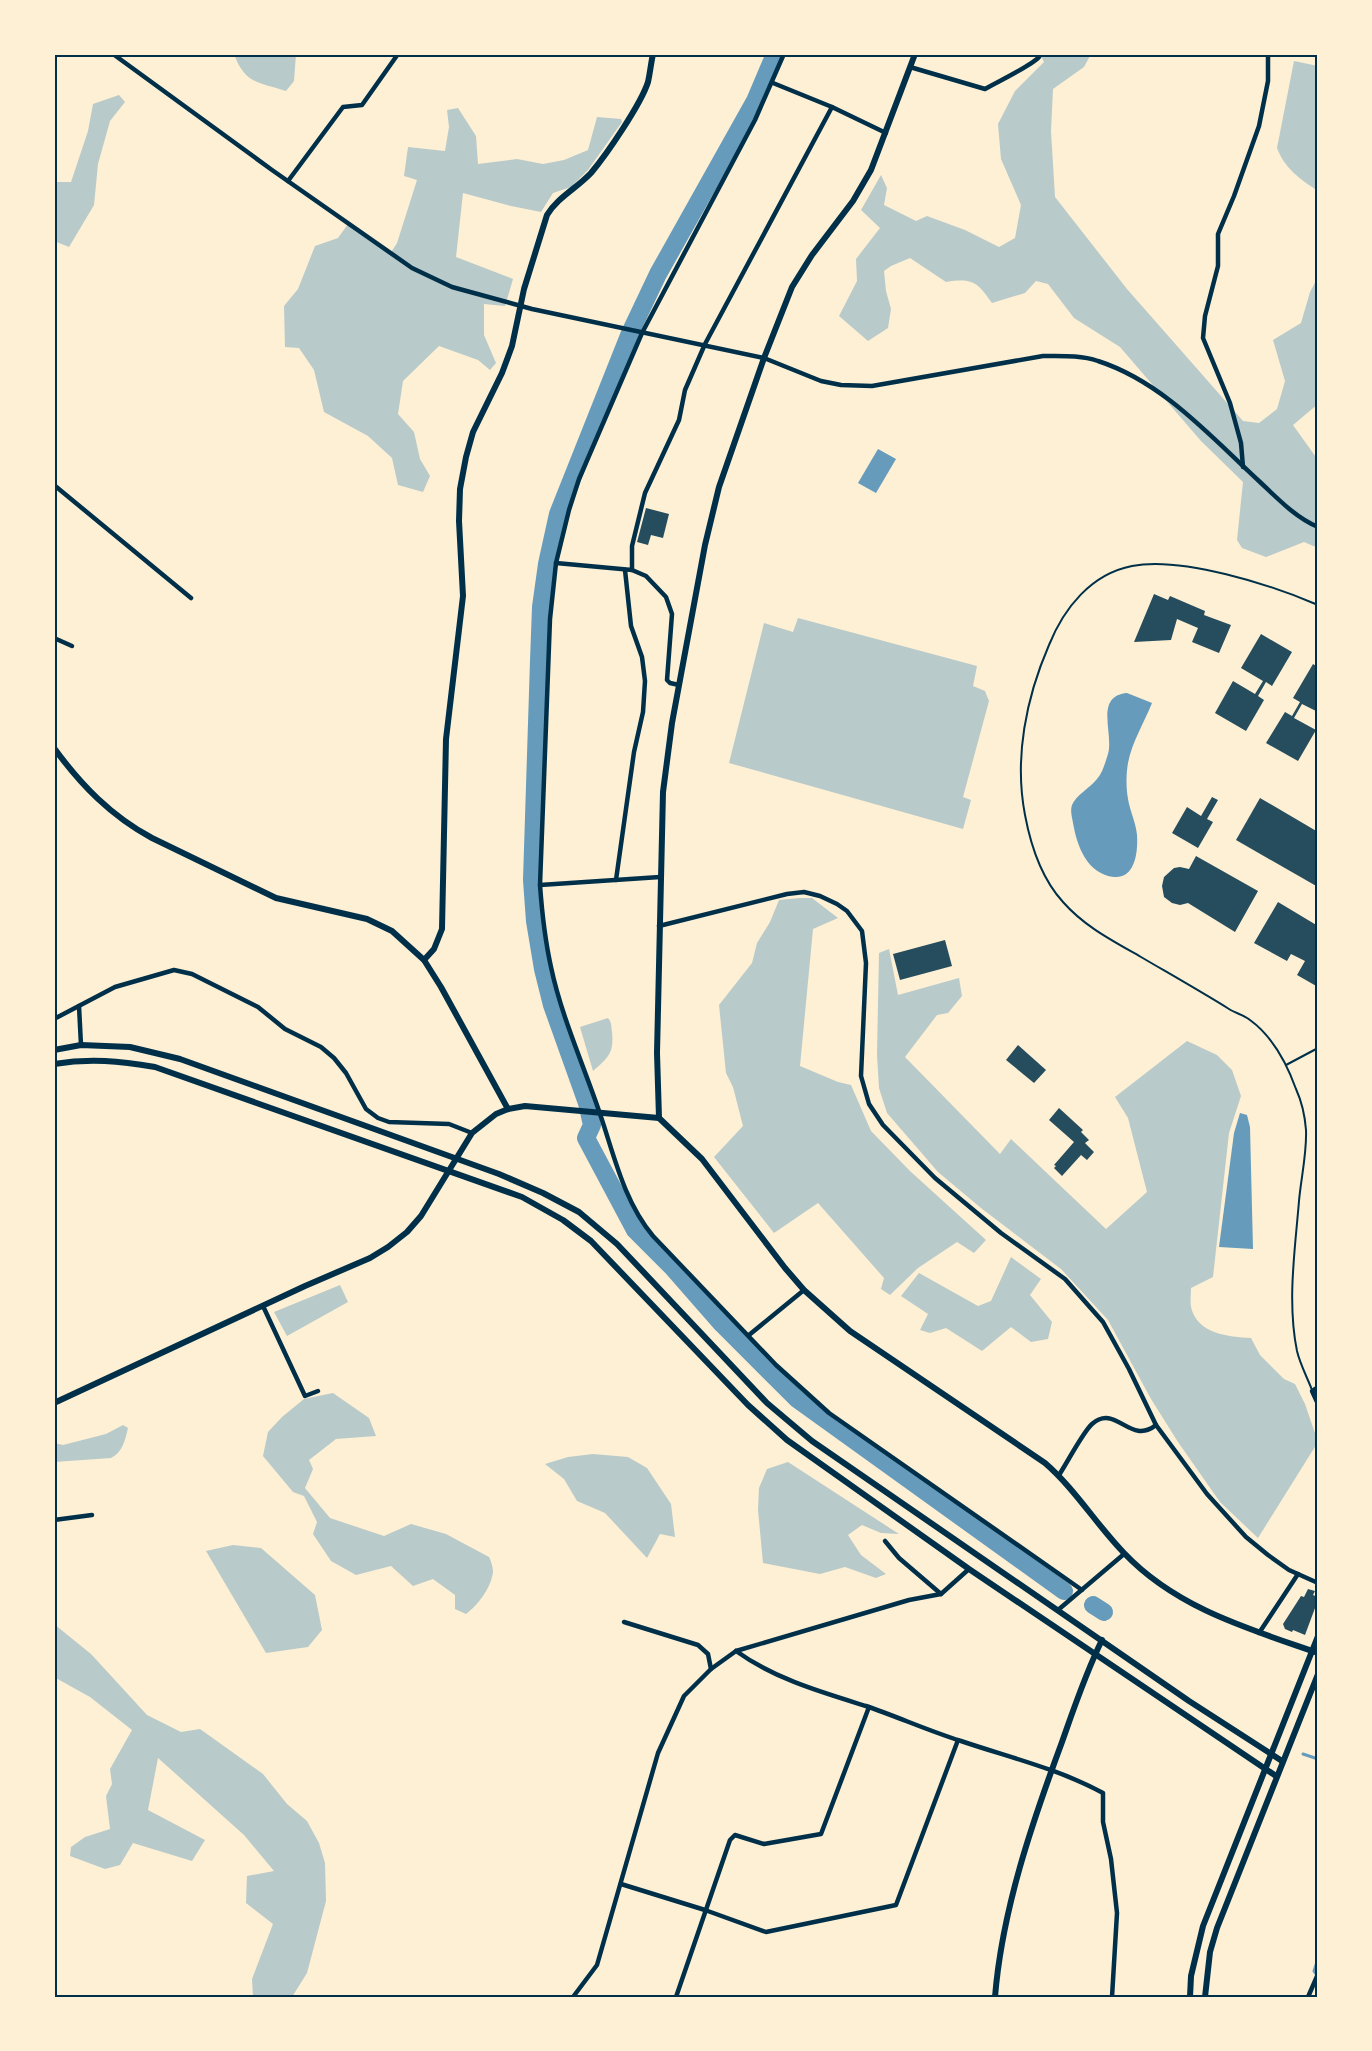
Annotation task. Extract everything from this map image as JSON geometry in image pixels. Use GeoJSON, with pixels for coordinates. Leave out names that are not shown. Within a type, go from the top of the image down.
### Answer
{"type":"FeatureCollection","features":[{"type":"Feature","properties":{"kind":"street"},"geometry":{"type":"LineString","coordinates":[[113,54],[412,268],[452,287],[625,329],[764,358],[821,381],[841,386],[872,386],[1043,356],[1070,355],[1097,361],[1148,384],[1181,410],[1284,504],[1318,527]]}},
{"type":"Feature","properties":{"kind":"street"},"geometry":{"type":"LineString","coordinates":[[288,181],[343,107],[362,105],[398,54]]}},
{"type":"Feature","properties":{"kind":"street"},"geometry":{"type":"LineString","coordinates":[[424,960],[434,949],[442,929],[446,739],[463,596],[459,521],[460,489],[466,456],[473,432],[502,373],[512,346],[524,289],[547,215],[553,205],[591,173],[623,126],[648,82],[653,54]]}},
{"type":"Feature","properties":{"kind":"street"},"geometry":{"type":"LineString","coordinates":[[659,1118],[657,1053],[663,792],[679,685],[705,545],[719,487],[764,358],[792,287],[812,255],[854,201],[871,170],[915,54]]}},
{"type":"Feature","properties":{"kind":"street"},"geometry":{"type":"LineString","coordinates":[[1244,467],[1244,456],[1233,413],[1203,338],[1205,316],[1218,266],[1218,234],[1259,126],[1268,81],[1268,54]]}},
{"type":"Feature","properties":{"kind":"street"},"geometry":{"type":"LineString","coordinates":[[783,56],[755,120],[640,332],[579,479],[569,510],[556,563],[550,619],[540,885],[542,915],[551,968],[596,1112],[631,1204],[642,1222],[748,1335],[804,1392],[829,1413],[1082,1590]]}},
{"type":"Feature","properties":{"kind":"street"},"geometry":{"type":"LineString","coordinates":[[910,67],[986,89],[1034,63],[1039,57]]}},
{"type":"Feature","properties":{"kind":"street"},"geometry":{"type":"LineString","coordinates":[[773,83],[832,107],[886,134]]}},
{"type":"Feature","properties":{"kind":"street"},"geometry":{"type":"LineString","coordinates":[[632,570],[632,546],[645,493],[673,436],[685,390],[705,344],[832,107]]}},
{"type":"Feature","properties":{"kind":"street"},"geometry":{"type":"LineString","coordinates":[[54,485],[191,598]]}},
{"type":"Feature","properties":{"kind":"street"},"geometry":{"type":"LineString","coordinates":[[556,563],[632,570],[646,576],[666,597],[672,614],[667,680],[679,685]]}},
{"type":"Feature","properties":{"kind":"street"},"geometry":{"type":"LineString","coordinates":[[616,880],[634,752],[643,712],[645,681],[642,657],[631,626],[625,570]]}},
{"type":"Feature","properties":{"kind":"street"},"geometry":{"type":"LineString","coordinates":[[54,638],[72,646]]}},
{"type":"Feature","properties":{"kind":"street"},"geometry":{"type":"LineString","coordinates":[[54,748],[73,774],[96,798],[135,829],[192,859],[276,898],[367,919],[392,932],[424,960],[508,1109]]}},
{"type":"Feature","properties":{"kind":"street"},"geometry":{"type":"LineString","coordinates":[[540,885],[660,877]]}},
{"type":"Feature","properties":{"kind":"street"},"geometry":{"type":"LineString","coordinates":[[659,926],[787,894],[804,892],[820,896],[847,911],[862,931],[865,940],[861,1076],[869,1104],[883,1125],[935,1178],[1001,1233],[1065,1280],[1103,1322],[1156,1425],[1206,1494],[1246,1537],[1268,1555],[1298,1574],[1318,1583]]}},
{"type":"Feature","properties":{"kind":"street"},"geometry":{"type":"LineString","coordinates":[[54,1019],[115,987],[174,970],[192,974],[258,1007],[285,1029],[321,1047],[346,1073],[366,1109],[378,1118],[389,1122],[448,1124],[472,1132]]}},
{"type":"Feature","properties":{"kind":"street"},"geometry":{"type":"LineString","coordinates":[[79,1005],[81,1045]]}},
{"type":"Feature","properties":{"kind":"street"},"geometry":{"type":"LineString","coordinates":[[54,1050],[81,1045],[130,1047],[180,1059],[457,1159],[543,1193],[579,1212],[617,1244],[767,1402],[812,1442],[1188,1701],[1282,1761]]}},
{"type":"Feature","properties":{"kind":"street"},"geometry":{"type":"LineString","coordinates":[[54,1064],[117,1060],[155,1067],[522,1197],[563,1220],[591,1240],[748,1404],[787,1440],[969,1569],[1276,1776]]}},
{"type":"Feature","properties":{"kind":"street"},"geometry":{"type":"LineString","coordinates":[[54,1403],[370,1258],[388,1247],[421,1216],[472,1132],[496,1114],[508,1109],[536,1107],[659,1118],[702,1160],[804,1290],[850,1331],[1045,1463],[1059,1475],[1124,1554],[1163,1586],[1212,1615],[1315,1652]]}},
{"type":"Feature","properties":{"kind":"street"},"geometry":{"type":"LineString","coordinates":[[748,1335],[804,1290]]}},
{"type":"Feature","properties":{"kind":"street"},"geometry":{"type":"LineString","coordinates":[[263,1306],[304,1396],[318,1391]]}},
{"type":"Feature","properties":{"kind":"street"},"geometry":{"type":"LineString","coordinates":[[1318,1387],[1312,1391],[1318,1404]]}},
{"type":"Feature","properties":{"kind":"street"},"geometry":{"type":"LineString","coordinates":[[1059,1475],[1092,1424],[1100,1419],[1110,1418],[1140,1432],[1149,1431],[1156,1425]]}},
{"type":"Feature","properties":{"kind":"street"},"geometry":{"type":"LineString","coordinates":[[54,1520],[92,1515]]}},
{"type":"Feature","properties":{"kind":"street"},"geometry":{"type":"LineString","coordinates":[[885,1541],[898,1558],[941,1594]]}},
{"type":"Feature","properties":{"kind":"street"},"geometry":{"type":"LineString","coordinates":[[1058,1610],[1124,1554]]}},
{"type":"Feature","properties":{"kind":"street"},"geometry":{"type":"LineString","coordinates":[[573,1997],[597,1965],[658,1753],[684,1696],[711,1669],[736,1651],[909,1600],[941,1594],[969,1569]]}},
{"type":"Feature","properties":{"kind":"street"},"geometry":{"type":"LineString","coordinates":[[1259,1633],[1298,1574]]}},
{"type":"Feature","properties":{"kind":"street"},"geometry":{"type":"LineString","coordinates":[[624,1622],[698,1645],[708,1654],[711,1669]]}},
{"type":"Feature","properties":{"kind":"street"},"geometry":{"type":"LineString","coordinates":[[1190,1997],[1191,1976],[1203,1926],[1270,1753],[1315,1652],[1318,1636]]}},
{"type":"Feature","properties":{"kind":"street"},"geometry":{"type":"LineString","coordinates":[[996,1997],[1003,1933],[1038,1810],[1095,1653],[1102,1640]]}},
{"type":"Feature","properties":{"kind":"street"},"geometry":{"type":"LineString","coordinates":[[736,1651],[757,1666],[809,1688],[1051,1771],[1103,1793],[1103,1822],[1111,1859],[1117,1913],[1112,1997]]}},
{"type":"Feature","properties":{"kind":"street"},"geometry":{"type":"LineString","coordinates":[[1204,1997],[1210,1952],[1217,1928],[1318,1674]]}},
{"type":"Feature","properties":{"kind":"street"},"geometry":{"type":"LineString","coordinates":[[676,1997],[730,1839],[735,1835],[764,1844],[821,1834],[869,1707]]}},
{"type":"Feature","properties":{"kind":"street"},"geometry":{"type":"LineString","coordinates":[[621,1884],[705,1910],[765,1932],[896,1905],[958,1740]]}},
{"type":"Feature","properties":{"kind":"street"},"geometry":{"type":"LineString","coordinates":[[1308,1997],[1318,1974]]}},
{"type":"Feature","properties":{"kind":"lane"},"geometry":{"type":"LineString","coordinates":[[1312,1391],[1297,1350],[1292,1305],[1306,1129],[1297,1090],[1286,1065],[1276,1047],[1250,1020],[1091,928],[1061,900],[1041,869],[1029,833],[1022,790],[1022,747],[1034,680],[1054,632],[1067,610],[1082,593],[1109,574],[1130,566],[1152,564],[1188,568],[1240,578],[1318,605]]}},
{"type":"Feature","properties":{"kind":"lane"},"geometry":{"type":"LineString","coordinates":[[1286,1065],[1318,1048]]}},
{"type":"Feature","properties":{"kind":"shaded area"},"geometry":{"type":"Polygon","coordinates":[[[234,54],[296,54],[294,81],[286,91],[260,83],[248,77],[234,54]]]}},
{"type":"Feature","properties":{"kind":"shaded area"},"geometry":{"type":"Polygon","coordinates":[[[1040,54],[1091,54],[1084,67],[1053,89],[1051,131],[1055,197],[1127,289],[1243,421],[1259,423],[1277,409],[1285,381],[1273,340],[1301,323],[1310,292],[1318,277],[1318,404],[1293,425],[1318,460],[1318,548],[1304,542],[1266,557],[1242,548],[1237,540],[1243,482],[1201,441],[1120,347],[1074,318],[1048,284],[1036,281],[1025,293],[992,303],[974,283],[946,282],[910,258],[884,271],[891,309],[888,328],[868,341],[839,316],[857,281],[856,259],[880,228],[861,210],[881,175],[887,188],[884,205],[916,221],[927,216],[965,230],[999,247],[1015,238],[1021,205],[1001,159],[998,124],[1015,91],[1044,62],[1040,54]]]}},
{"type":"Feature","properties":{"kind":"shaded area"},"geometry":{"type":"Polygon","coordinates":[[[1294,61],[1318,66],[1318,191],[1289,168],[1277,148],[1294,61]]]}},
{"type":"Feature","properties":{"kind":"shaded area"},"geometry":{"type":"Polygon","coordinates":[[[119,95],[125,102],[110,121],[98,164],[94,205],[69,247],[54,241],[54,182],[71,182],[88,131],[93,104],[119,95]]]}},
{"type":"Feature","properties":{"kind":"shaded area"},"geometry":{"type":"Polygon","coordinates":[[[458,108],[476,136],[478,164],[517,159],[543,164],[564,160],[588,150],[597,117],[621,119],[622,122],[588,170],[571,187],[553,193],[541,212],[463,193],[456,257],[513,279],[505,306],[484,304],[484,335],[496,363],[490,370],[478,360],[439,346],[403,381],[398,414],[414,432],[420,459],[430,476],[423,492],[398,485],[392,458],[368,436],[324,412],[314,370],[299,348],[285,347],[284,306],[298,289],[315,246],[338,238],[348,224],[390,254],[397,243],[417,180],[404,176],[408,147],[445,151],[449,127],[447,110],[458,108]]]}},
{"type":"Feature","properties":{"kind":"shaded area"},"geometry":{"type":"Polygon","coordinates":[[[798,618],[977,666],[973,686],[985,691],[989,701],[963,797],[971,800],[963,829],[729,763],[764,623],[793,632],[798,618]]]}},
{"type":"Feature","properties":{"kind":"shaded area"},"geometry":{"type":"Polygon","coordinates":[[[812,898],[838,918],[813,929],[800,1066],[851,1085],[871,1131],[910,1171],[986,1240],[974,1253],[957,1242],[918,1268],[890,1295],[881,1289],[884,1278],[818,1203],[774,1233],[714,1157],[743,1126],[733,1087],[726,1073],[719,1005],[752,963],[757,943],[770,922],[779,900],[812,898]]]}},
{"type":"Feature","properties":{"kind":"shaded area"},"geometry":{"type":"Polygon","coordinates":[[[889,949],[898,995],[959,978],[962,996],[948,1013],[937,1015],[905,1057],[1000,1154],[1011,1139],[1106,1229],[1147,1192],[1128,1118],[1115,1097],[1187,1041],[1217,1055],[1232,1070],[1241,1096],[1229,1133],[1213,1277],[1191,1288],[1191,1307],[1194,1316],[1207,1328],[1224,1335],[1251,1338],[1260,1355],[1284,1379],[1295,1384],[1305,1404],[1318,1442],[1258,1538],[1220,1502],[1178,1442],[1151,1399],[1108,1320],[1061,1269],[938,1172],[887,1113],[879,1088],[877,1055],[879,953],[889,949]]]}},
{"type":"Feature","properties":{"kind":"shaded area"},"geometry":{"type":"Polygon","coordinates":[[[608,1018],[612,1032],[611,1050],[607,1058],[593,1071],[580,1027],[608,1018]]]}},
{"type":"Feature","properties":{"kind":"shaded area"},"geometry":{"type":"Polygon","coordinates":[[[1011,1257],[1041,1279],[1030,1295],[1052,1322],[1048,1339],[1031,1342],[1011,1327],[982,1351],[946,1328],[930,1333],[920,1330],[928,1314],[901,1296],[919,1273],[978,1306],[991,1301],[1011,1257]]]}},
{"type":"Feature","properties":{"kind":"shaded area"},"geometry":{"type":"Polygon","coordinates":[[[340,1285],[348,1302],[287,1336],[274,1312],[340,1285]]]}},
{"type":"Feature","properties":{"kind":"shaded area"},"geometry":{"type":"Polygon","coordinates":[[[333,1393],[369,1418],[376,1436],[336,1439],[309,1460],[313,1469],[305,1488],[330,1518],[384,1536],[411,1524],[446,1534],[489,1557],[493,1572],[490,1584],[475,1606],[466,1614],[455,1609],[455,1595],[433,1579],[413,1586],[391,1566],[356,1575],[331,1561],[313,1534],[317,1522],[304,1496],[293,1492],[263,1456],[268,1432],[282,1417],[304,1399],[333,1393]]]}},
{"type":"Feature","properties":{"kind":"shaded area"},"geometry":{"type":"Polygon","coordinates":[[[123,1425],[128,1428],[124,1441],[121,1449],[111,1458],[54,1462],[54,1443],[63,1445],[106,1434],[123,1425]]]}},
{"type":"Feature","properties":{"kind":"shaded area"},"geometry":{"type":"Polygon","coordinates":[[[593,1454],[628,1457],[647,1468],[671,1504],[675,1537],[660,1534],[647,1558],[605,1513],[577,1501],[564,1479],[545,1464],[568,1457],[593,1454]]]}},
{"type":"Feature","properties":{"kind":"shaded area"},"geometry":{"type":"Polygon","coordinates":[[[788,1462],[899,1534],[881,1533],[862,1525],[848,1535],[861,1555],[886,1574],[876,1578],[845,1567],[820,1574],[763,1563],[758,1510],[759,1488],[767,1469],[788,1462]]]}},
{"type":"Feature","properties":{"kind":"shaded area"},"geometry":{"type":"Polygon","coordinates":[[[233,1545],[261,1548],[315,1595],[322,1630],[308,1647],[266,1653],[206,1551],[233,1545]]]}},
{"type":"Feature","properties":{"kind":"shaded area"},"geometry":{"type":"Polygon","coordinates":[[[54,1624],[91,1654],[147,1715],[181,1732],[200,1729],[263,1774],[287,1804],[307,1821],[319,1843],[325,1863],[326,1901],[307,1973],[292,1997],[253,1997],[252,1979],[273,1924],[246,1903],[247,1876],[274,1871],[244,1835],[158,1758],[148,1810],[205,1840],[192,1861],[133,1843],[120,1865],[105,1869],[70,1856],[71,1847],[85,1837],[110,1829],[106,1796],[112,1784],[110,1769],[132,1730],[90,1697],[54,1677],[54,1624]]]}},
{"type":"Feature","properties":{"kind":"water"},"geometry":{"type":"Polygon","coordinates":[[[878,449],[896,459],[876,493],[858,483],[878,449]]]}},
{"type":"Feature","properties":{"kind":"water"},"geometry":{"type":"Polygon","coordinates":[[[1127,693],[1152,703],[1132,748],[1127,767],[1127,795],[1137,835],[1136,855],[1127,873],[1114,877],[1097,871],[1085,858],[1077,841],[1071,810],[1077,798],[1099,776],[1108,754],[1107,717],[1111,701],[1127,693]]]}},
{"type":"Feature","properties":{"kind":"water"},"geometry":{"type":"Polygon","coordinates":[[[1240,1113],[1247,1115],[1250,1127],[1253,1249],[1219,1247],[1234,1133],[1240,1113]]]}},
{"type":"Feature","properties":{"kind":"building"},"geometry":{"type":"Polygon","coordinates":[[[646,508],[669,514],[663,538],[651,535],[648,545],[637,542],[646,508]]]}},
{"type":"Feature","properties":{"kind":"building"},"geometry":{"type":"Polygon","coordinates":[[[1154,594],[1168,600],[1170,596],[1205,611],[1204,615],[1231,625],[1219,653],[1192,642],[1198,628],[1177,619],[1171,640],[1134,642],[1154,594]]]}},
{"type":"Feature","properties":{"kind":"building"},"geometry":{"type":"Polygon","coordinates":[[[1261,634],[1292,652],[1272,686],[1266,682],[1258,696],[1264,700],[1246,731],[1215,713],[1233,681],[1255,694],[1263,681],[1241,668],[1261,634]]]}},
{"type":"Feature","properties":{"kind":"building"},"geometry":{"type":"Polygon","coordinates":[[[1313,664],[1318,667],[1318,712],[1302,704],[1294,718],[1316,730],[1298,761],[1266,743],[1285,712],[1292,716],[1300,702],[1293,698],[1313,664]]]}},
{"type":"Feature","properties":{"kind":"building"},"geometry":{"type":"Polygon","coordinates":[[[1212,797],[1218,800],[1207,819],[1213,822],[1198,848],[1172,833],[1187,807],[1201,816],[1212,797]]]}},
{"type":"Feature","properties":{"kind":"building"},"geometry":{"type":"Polygon","coordinates":[[[1260,798],[1318,832],[1318,887],[1236,840],[1260,798]]]}},
{"type":"Feature","properties":{"kind":"building"},"geometry":{"type":"Polygon","coordinates":[[[1196,856],[1258,891],[1235,932],[1188,903],[1180,905],[1172,903],[1164,897],[1162,886],[1164,877],[1174,868],[1189,869],[1196,856]]]}},
{"type":"Feature","properties":{"kind":"building"},"geometry":{"type":"Polygon","coordinates":[[[1278,902],[1318,926],[1318,987],[1297,975],[1305,961],[1291,954],[1287,961],[1254,943],[1278,902]]]}},
{"type":"Feature","properties":{"kind":"building"},"geometry":{"type":"Polygon","coordinates":[[[945,940],[952,966],[900,980],[893,954],[945,940]]]}},
{"type":"Feature","properties":{"kind":"building"},"geometry":{"type":"Polygon","coordinates":[[[1018,1045],[1046,1070],[1034,1083],[1006,1060],[1018,1045]]]}},
{"type":"Feature","properties":{"kind":"building"},"geometry":{"type":"Polygon","coordinates":[[[1059,1108],[1083,1130],[1081,1132],[1089,1140],[1085,1143],[1094,1152],[1087,1160],[1081,1155],[1062,1176],[1054,1165],[1074,1142],[1049,1120],[1059,1108]]]}},
{"type":"Feature","properties":{"kind":"building"},"geometry":{"type":"Polygon","coordinates":[[[1308,1589],[1315,1591],[1313,1595],[1318,1597],[1318,1600],[1305,1635],[1285,1629],[1283,1624],[1308,1589]]]}},
{"type":"Feature","properties":{"kind":"waterway"},"geometry":{"type":"LineString","coordinates":[[775,54],[755,101],[658,274],[630,333],[558,514],[547,564],[541,607],[539,661],[532,880],[535,921],[543,969],[552,1005],[587,1103],[592,1125],[586,1138],[635,1230],[673,1268],[722,1324],[797,1399],[1064,1591]]}},
{"type":"Feature","properties":{"kind":"waterway"},"geometry":{"type":"LineString","coordinates":[[1093,1605],[1104,1612]]}},
{"type":"Feature","properties":{"kind":"waterway"},"geometry":{"type":"LineString","coordinates":[[1303,1754],[1318,1759]]}},
{"type":"Feature","properties":{"kind":"waterway"},"geometry":{"type":"LineString","coordinates":[[1317,1975],[1314,1971],[1318,1959]]}}]}
